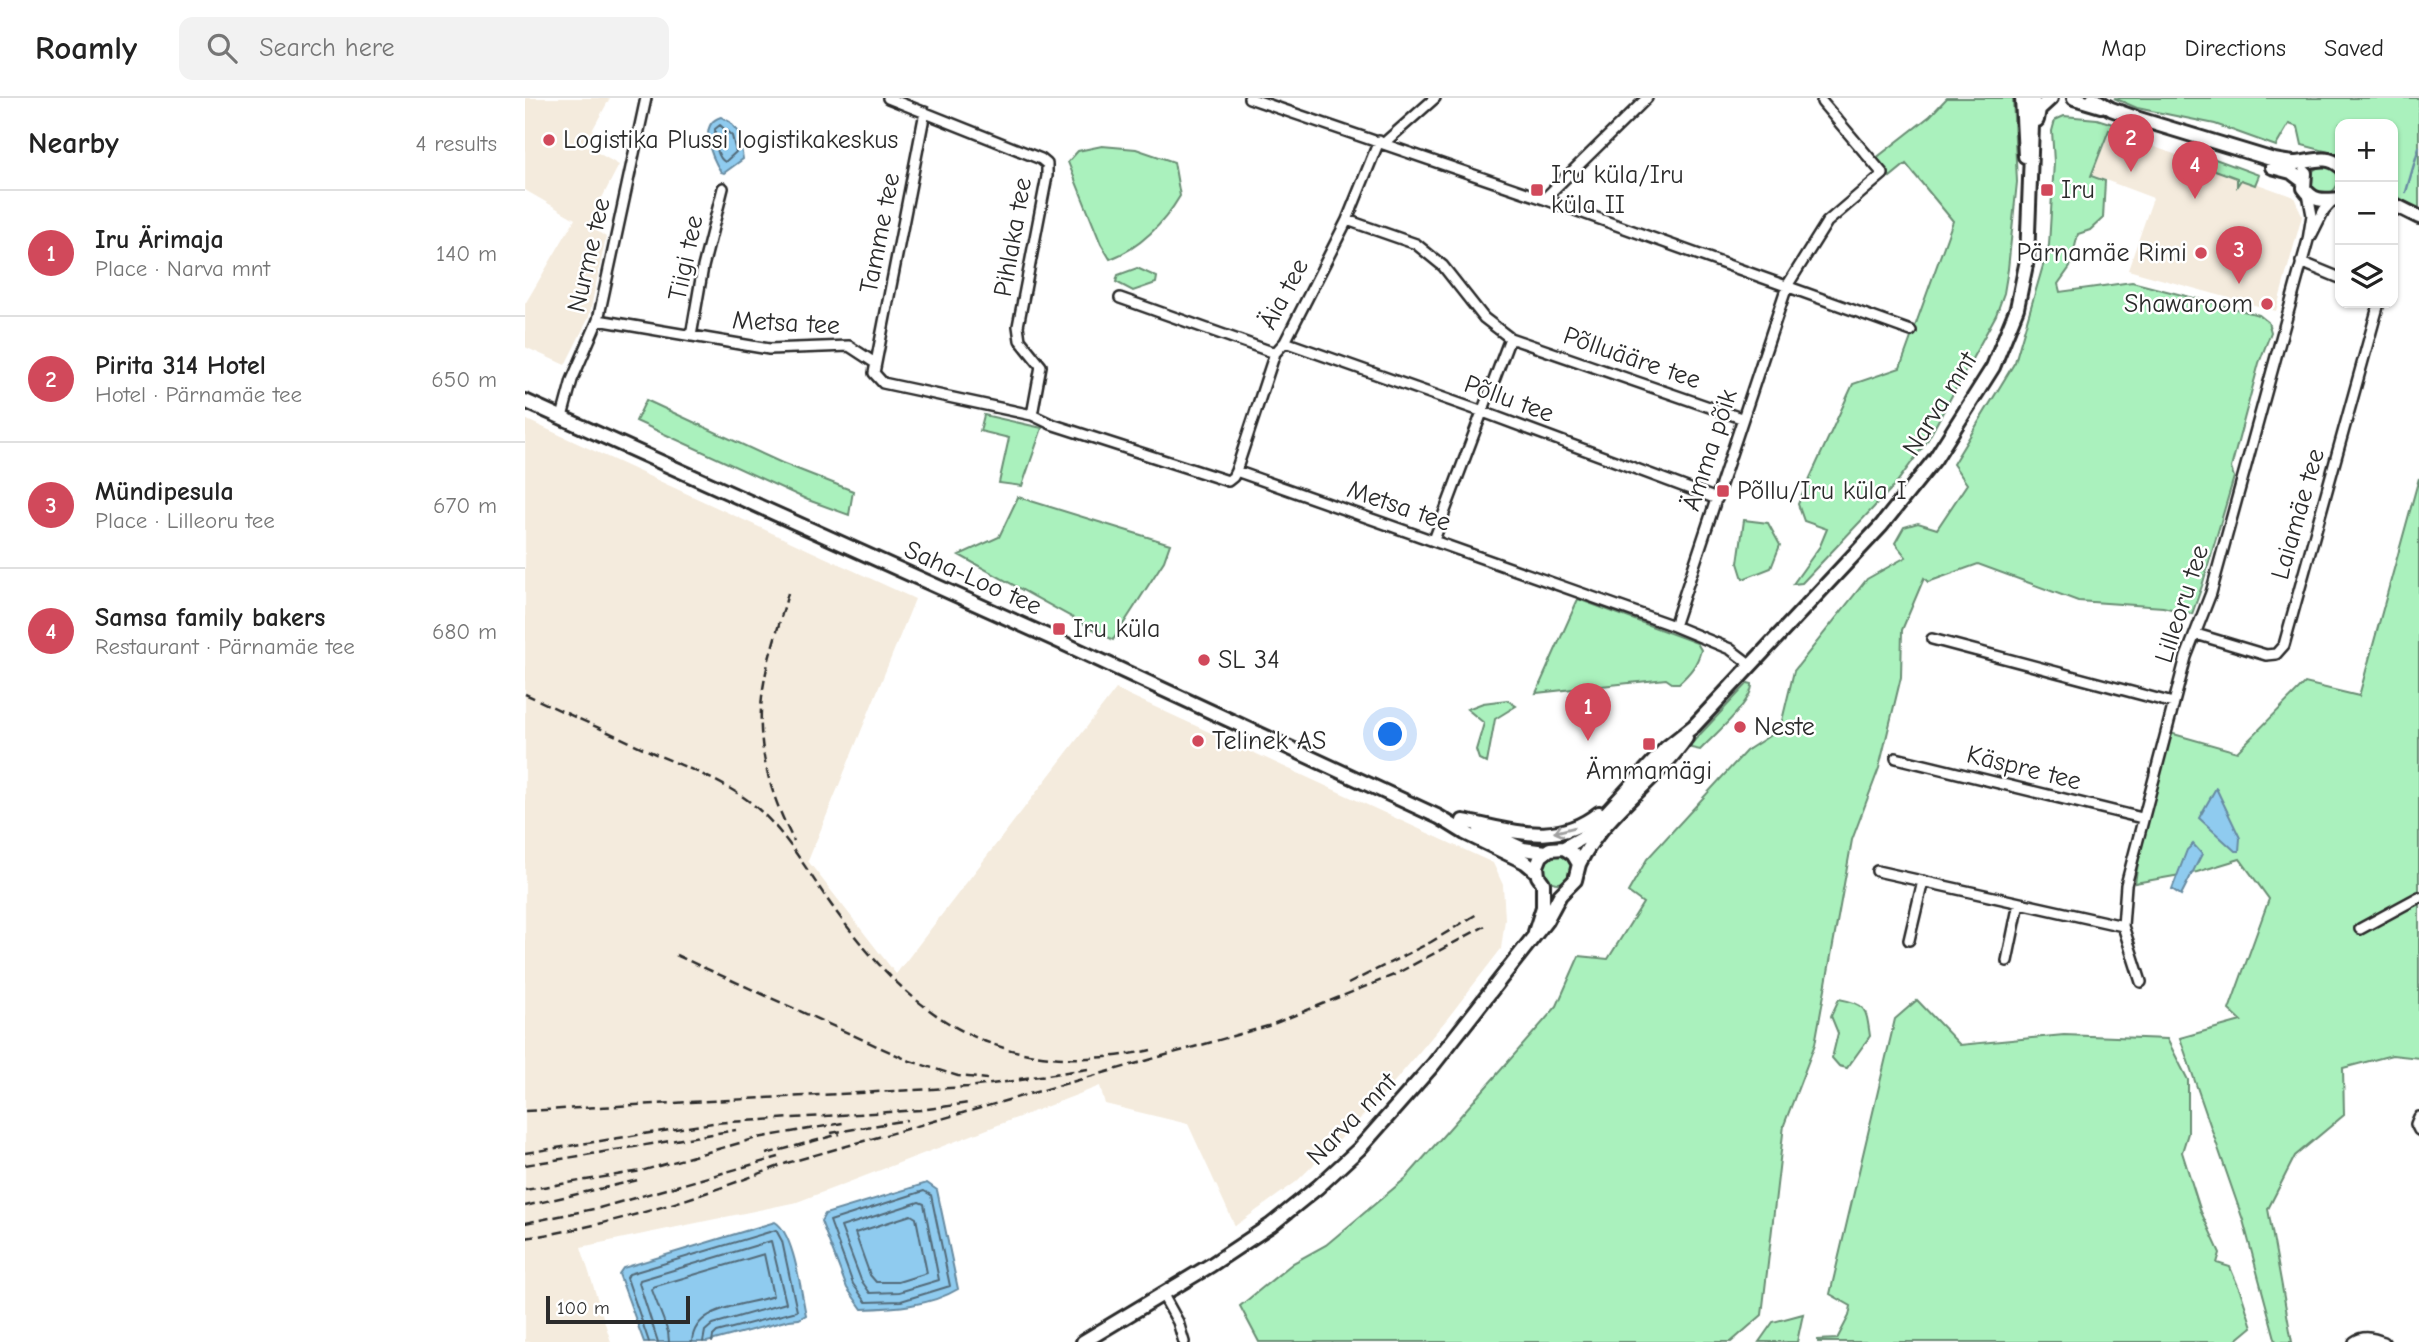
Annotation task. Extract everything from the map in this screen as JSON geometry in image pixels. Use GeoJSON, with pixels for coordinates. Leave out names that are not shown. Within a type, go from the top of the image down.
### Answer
{"type":"FeatureCollection","features":[{"type":"Feature","properties":{"kind":"main road","name":"Narva mnt"},"geometry":{"type":"LineString","coordinates":[[2022,98],[2029,191]]}},
{"type":"Feature","properties":{"kind":"main road","name":"Narva mnt"},"geometry":{"type":"LineString","coordinates":[[1083,1342],[1163,1295],[1271,1225],[1359,1149],[1433,1065],[1546,921],[1566,888],[1575,880],[1579,864],[1599,835],[1673,756],[1694,726],[1881,526],[1935,460],[1993,367],[2021,294],[2027,260],[2033,98]]}},
{"type":"Feature","properties":{"kind":"main road"},"geometry":{"type":"LineString","coordinates":[[2032,145],[2038,112],[2051,98]]}},
{"type":"Feature","properties":{"kind":"main road"},"geometry":{"type":"LineString","coordinates":[[2074,98],[2286,163],[2329,159],[2335,163]]}},
{"type":"Feature","properties":{"kind":"main road"},"geometry":{"type":"LineString","coordinates":[[2093,98],[2111,109]]}},
{"type":"Feature","properties":{"kind":"main road"},"geometry":{"type":"LineString","coordinates":[[2224,145],[2264,164],[2291,172],[2303,181],[2308,194],[2315,199],[2324,201],[2335,198]]}},
{"type":"Feature","properties":{"kind":"main road"},"geometry":{"type":"LineString","coordinates":[[2303,181],[2307,168],[2316,160]]}},
{"type":"Feature","properties":{"kind":"main road"},"geometry":{"type":"LineString","coordinates":[[2398,206],[2419,216]]}},
{"type":"Feature","properties":{"kind":"main road","name":"Saha-Loo tee"},"geometry":{"type":"LineString","coordinates":[[525,401],[1053,639],[1439,817],[1465,833],[1525,862],[1540,878]]}},
{"type":"Feature","properties":{"kind":"main road","name":"Narva mnt"},"geometry":{"type":"LineString","coordinates":[[1535,932],[1543,907],[1538,861],[1545,852],[1556,847],[1564,848],[1585,836],[1666,748],[1694,726]]}},
{"type":"Feature","properties":{"kind":"main road"},"geometry":{"type":"LineString","coordinates":[[1463,821],[1531,834],[1560,832],[1588,821],[1619,791],[1638,778]]}},
{"type":"Feature","properties":{"kind":"main road","name":"Saha-Loo tee"},"geometry":{"type":"LineString","coordinates":[[1439,817],[1463,821],[1523,849],[1545,852]]}},
{"type":"Feature","properties":{"kind":"main road"},"geometry":{"type":"LineString","coordinates":[[1564,848],[1573,854],[1579,864]]}},
{"type":"Feature","properties":{"kind":"main road"},"geometry":{"type":"LineString","coordinates":[[1540,878],[1554,889],[1566,888]]}},
{"type":"Feature","properties":{"kind":"street","name":"Nurme tee"},"geometry":{"type":"LineString","coordinates":[[562,417],[572,380],[598,320],[646,98]]}},
{"type":"Feature","properties":{"kind":"street","name":"Pihlaka tee"},"geometry":{"type":"LineString","coordinates":[[888,98],[1041,159],[1047,164],[1047,176],[1018,326],[1020,340],[1041,366],[1032,415]]}},
{"type":"Feature","properties":{"kind":"street"},"geometry":{"type":"LineString","coordinates":[[1249,98],[1544,199],[1911,331]]}},
{"type":"Feature","properties":{"kind":"street","name":"Äia tee"},"geometry":{"type":"LineString","coordinates":[[1235,471],[1275,353],[1285,342],[1347,220],[1382,142],[1435,98]]}},
{"type":"Feature","properties":{"kind":"street"},"geometry":{"type":"LineString","coordinates":[[1544,199],[1647,98]]}},
{"type":"Feature","properties":{"kind":"street","name":"Ämma põik"},"geometry":{"type":"LineString","coordinates":[[1674,626],[1787,286],[1827,222],[1883,174],[1822,102]]}},
{"type":"Feature","properties":{"kind":"street","name":"Tamme tee"},"geometry":{"type":"LineString","coordinates":[[875,363],[925,112]]}},
{"type":"Feature","properties":{"kind":"street","name":"Tiigi tee"},"geometry":{"type":"LineString","coordinates":[[691,336],[703,267],[723,188]]}},
{"type":"Feature","properties":{"kind":"street","name":"Lilleoru tee"},"geometry":{"type":"LineString","coordinates":[[2141,982],[2123,926],[2126,885],[2186,657],[2211,593],[2308,240],[2312,215],[2308,194]]}},
{"type":"Feature","properties":{"kind":"street","name":"Lilleoru tee"},"geometry":{"type":"LineString","coordinates":[[2308,240],[2335,201]]}},
{"type":"Feature","properties":{"kind":"street","name":"Põlluääre tee"},"geometry":{"type":"LineString","coordinates":[[1347,220],[1416,244],[1443,266],[1484,318],[1510,338],[1741,418]]}},
{"type":"Feature","properties":{"kind":"street"},"geometry":{"type":"LineString","coordinates":[[2301,262],[2335,276]]}},
{"type":"Feature","properties":{"kind":"street"},"geometry":{"type":"LineString","coordinates":[[1120,298],[1275,353]]}},
{"type":"Feature","properties":{"kind":"street","name":"Laiamäe tee"},"geometry":{"type":"LineString","coordinates":[[2196,634],[2266,654],[2276,654],[2284,645],[2378,308]]}},
{"type":"Feature","properties":{"kind":"street","name":"Metsa tee"},"geometry":{"type":"LineString","coordinates":[[598,320],[768,349],[849,346],[875,363],[874,373],[883,383],[1032,415],[1051,424],[1228,481],[1235,471],[1674,626],[1730,649],[1751,665]]}},
{"type":"Feature","properties":{"kind":"street"},"geometry":{"type":"LineString","coordinates":[[1434,540],[1510,338]]}},
{"type":"Feature","properties":{"kind":"street","name":"Põllu tee"},"geometry":{"type":"LineString","coordinates":[[1285,342],[1717,499]]}},
{"type":"Feature","properties":{"kind":"street"},"geometry":{"type":"LineString","coordinates":[[1931,639],[2173,704]]}},
{"type":"Feature","properties":{"kind":"street","name":"Käspre tee"},"geometry":{"type":"LineString","coordinates":[[1896,758],[2142,818]]}},
{"type":"Feature","properties":{"kind":"street"},"geometry":{"type":"LineString","coordinates":[[1877,871],[2123,926]]}},
{"type":"Feature","properties":{"kind":"street"},"geometry":{"type":"LineString","coordinates":[[1909,940],[1923,881]]}},
{"type":"Feature","properties":{"kind":"street"},"geometry":{"type":"LineString","coordinates":[[2360,929],[2419,897]]}},
{"type":"Feature","properties":{"kind":"street"},"geometry":{"type":"LineString","coordinates":[[2007,961],[2019,903]]}},
{"type":"Feature","properties":{"kind":"street"},"geometry":{"type":"LineString","coordinates":[[2419,1118],[2416,1124],[2419,1130]]}},
{"type":"Feature","properties":{"kind":"street"},"geometry":{"type":"LineString","coordinates":[[1163,1295],[1178,1322],[1184,1342]]}},
{"type":"Feature","properties":{"kind":"street"},"geometry":{"type":"LineString","coordinates":[[2354,1342],[2360,1337],[2384,1342]]}},
{"type":"Feature","properties":{"kind":"shaded area"},"geometry":{"type":"Polygon","coordinates":[[[525,98],[610,98],[584,145],[619,165],[588,225],[606,237],[589,317],[565,365],[525,347],[525,304],[575,219],[525,190],[525,98]]]}},
{"type":"Feature","properties":{"kind":"shaded area"},"geometry":{"type":"Polygon","coordinates":[[[2110,131],[2294,197],[2302,216],[2276,311],[2128,270],[2153,198],[2092,175],[2110,131]]]}},
{"type":"Feature","properties":{"kind":"shaded area"},"geometry":{"type":"Polygon","coordinates":[[[525,419],[915,599],[808,861],[896,974],[1116,689],[1493,863],[1503,885],[1505,919],[1501,949],[1378,1101],[1296,1182],[1235,1226],[1188,1124],[1105,1104],[1100,1086],[797,1202],[581,1247],[611,1342],[525,1342],[525,419]]]}},
{"type":"Feature","properties":{"kind":"green space"},"geometry":{"type":"Polygon","coordinates":[[[1947,98],[2013,98],[2017,182],[2004,293],[1996,315],[1926,443],[1894,486],[1802,583],[1793,584],[1820,546],[1827,529],[1804,521],[1798,504],[1853,384],[1900,368],[1953,221],[1906,164],[1890,177],[1875,159],[1930,116],[1947,98]]]}},
{"type":"Feature","properties":{"kind":"green space"},"geometry":{"type":"Polygon","coordinates":[[[2114,98],[2419,98],[2419,208],[2398,198],[2398,119],[2335,119],[2335,154],[2302,145],[2298,127],[2289,124],[2276,146],[2215,124],[2137,108],[2114,98]]]}},
{"type":"Feature","properties":{"kind":"green space"},"geometry":{"type":"Polygon","coordinates":[[[2064,116],[2097,119],[2129,129],[2132,133],[2131,136],[2109,130],[2091,176],[2105,181],[2103,218],[2090,230],[2078,234],[2070,267],[2058,284],[2060,292],[2132,282],[2259,315],[2268,322],[2271,332],[2259,363],[2231,468],[2234,477],[2192,614],[2163,607],[2078,601],[1978,564],[1928,582],[1924,578],[1902,630],[1901,677],[1879,768],[1852,840],[1815,1044],[1784,1125],[1762,1315],[1731,1342],[1259,1342],[1240,1306],[1293,1263],[1326,1245],[1406,1178],[1557,1006],[1579,956],[1608,959],[1643,903],[1628,892],[1647,859],[1746,751],[1780,729],[1794,671],[1867,579],[1906,557],[1895,543],[1904,527],[1918,523],[1937,529],[1967,484],[1953,464],[2015,362],[2049,245],[2054,162],[2052,131],[2055,120],[2064,116]]]}},
{"type":"Feature","properties":{"kind":"green space"},"geometry":{"type":"Polygon","coordinates":[[[1102,146],[1136,149],[1174,162],[1180,196],[1167,216],[1150,233],[1131,248],[1110,259],[1101,244],[1068,162],[1078,151],[1102,146]]]}},
{"type":"Feature","properties":{"kind":"green space"},"geometry":{"type":"Polygon","coordinates":[[[2196,152],[2259,175],[2255,185],[2241,180],[2237,186],[2237,178],[2204,166],[2199,172],[2192,165],[2196,152]]]}},
{"type":"Feature","properties":{"kind":"green space"},"geometry":{"type":"Polygon","coordinates":[[[2324,166],[2334,170],[2334,190],[2324,194],[2314,190],[2310,180],[2314,170],[2324,166]]]}},
{"type":"Feature","properties":{"kind":"green space"},"geometry":{"type":"Polygon","coordinates":[[[1137,268],[1157,277],[1156,283],[1133,291],[1116,282],[1118,275],[1137,268]]]}},
{"type":"Feature","properties":{"kind":"green space"},"geometry":{"type":"Polygon","coordinates":[[[646,400],[782,463],[853,491],[849,515],[808,500],[636,421],[646,400]]]}},
{"type":"Feature","properties":{"kind":"green space"},"geometry":{"type":"Polygon","coordinates":[[[984,415],[1042,428],[1022,486],[999,483],[1009,438],[980,431],[984,415]]]}},
{"type":"Feature","properties":{"kind":"green space"},"geometry":{"type":"Polygon","coordinates":[[[2419,478],[2419,1058],[2392,1055],[2343,1068],[2344,1115],[2295,1156],[2268,1209],[2292,1342],[2276,1342],[2243,1220],[2180,1038],[2241,1021],[2229,1010],[2269,899],[2240,859],[2197,872],[2135,883],[2145,816],[2170,733],[2237,752],[2305,683],[2359,696],[2419,478]]]}},
{"type":"Feature","properties":{"kind":"green space"},"geometry":{"type":"Polygon","coordinates":[[[1018,497],[1170,544],[1164,561],[1113,640],[959,555],[999,537],[1018,497]]]}},
{"type":"Feature","properties":{"kind":"green space"},"geometry":{"type":"Polygon","coordinates":[[[1744,520],[1768,523],[1780,545],[1771,568],[1743,579],[1738,563],[1744,520]]]}},
{"type":"Feature","properties":{"kind":"green space"},"geometry":{"type":"Polygon","coordinates":[[[1578,599],[1697,643],[1701,650],[1695,664],[1679,683],[1666,679],[1536,693],[1578,599]]]}},
{"type":"Feature","properties":{"kind":"green space"},"geometry":{"type":"Polygon","coordinates":[[[1748,683],[1752,684],[1751,691],[1731,718],[1700,750],[1691,748],[1691,744],[1748,683]]]}},
{"type":"Feature","properties":{"kind":"green space"},"geometry":{"type":"Polygon","coordinates":[[[1507,700],[1516,706],[1495,719],[1487,763],[1479,759],[1476,750],[1484,723],[1467,709],[1483,703],[1507,700]]]}},
{"type":"Feature","properties":{"kind":"green space"},"geometry":{"type":"Polygon","coordinates":[[[1558,853],[1564,854],[1572,862],[1572,874],[1564,882],[1558,883],[1552,882],[1544,874],[1543,868],[1544,862],[1552,854],[1558,853]]]}},
{"type":"Feature","properties":{"kind":"green space"},"geometry":{"type":"Polygon","coordinates":[[[1839,999],[1855,1003],[1863,1009],[1870,1036],[1847,1068],[1839,1066],[1832,1058],[1838,1033],[1831,1016],[1839,999]]]}},
{"type":"Feature","properties":{"kind":"green space"},"geometry":{"type":"Polygon","coordinates":[[[1917,1000],[1960,1045],[2064,1035],[2167,1039],[2188,1080],[2188,1133],[2182,1152],[2201,1212],[2220,1253],[2217,1263],[2230,1267],[2252,1327],[2234,1342],[1818,1342],[1837,1339],[1849,1316],[1851,1306],[1830,1294],[1895,1019],[1917,1000]]]}},
{"type":"Feature","properties":{"kind":"green space"},"geometry":{"type":"Polygon","coordinates":[[[1803,1314],[1797,1342],[1759,1342],[1773,1322],[1803,1314]]]}},
{"type":"Feature","properties":{"kind":"water"},"geometry":{"type":"Polygon","coordinates":[[[721,117],[730,122],[740,135],[743,159],[724,173],[714,158],[708,134],[714,121],[721,117]]]}},
{"type":"Feature","properties":{"kind":"water"},"geometry":{"type":"Polygon","coordinates":[[[2216,788],[2240,838],[2239,851],[2235,851],[2199,818],[2216,788]]]}},
{"type":"Feature","properties":{"kind":"water"},"geometry":{"type":"Polygon","coordinates":[[[2193,844],[2202,854],[2181,895],[2172,889],[2187,850],[2193,844]]]}},
{"type":"Feature","properties":{"kind":"water"},"geometry":{"type":"Polygon","coordinates":[[[927,1183],[937,1190],[958,1289],[924,1303],[862,1309],[847,1288],[821,1221],[825,1214],[927,1183]]]}},
{"type":"Feature","properties":{"kind":"water"},"geometry":{"type":"Polygon","coordinates":[[[775,1222],[782,1228],[792,1250],[806,1315],[707,1342],[644,1342],[619,1274],[623,1268],[775,1222]]]}},
{"type":"Feature","properties":{"kind":"waterway"},"geometry":{"type":"LineString","coordinates":[[2406,192],[2419,147]]}},
{"type":"Feature","properties":{"kind":"railway"},"geometry":{"type":"LineString","coordinates":[[788,593],[766,672],[761,724],[770,784],[794,841]]}},
{"type":"Feature","properties":{"kind":"railway"},"geometry":{"type":"LineString","coordinates":[[525,694],[707,776],[750,802],[774,825],[832,906],[896,982],[931,1011],[968,1034],[1007,1049],[1051,1057],[1098,1058],[1151,1050]]}},
{"type":"Feature","properties":{"kind":"railway"},"geometry":{"type":"LineString","coordinates":[[1348,984],[1431,942],[1477,914]]}},
{"type":"Feature","properties":{"kind":"railway"},"geometry":{"type":"LineString","coordinates":[[525,1238],[658,1208],[787,1163],[1268,1026],[1394,975],[1485,926]]}},
{"type":"Feature","properties":{"kind":"railway"},"geometry":{"type":"LineString","coordinates":[[676,955],[910,1061],[958,1076],[987,1079]]}},
{"type":"Feature","properties":{"kind":"railway"},"geometry":{"type":"LineString","coordinates":[[1019,1079],[1088,1069]]}},
{"type":"Feature","properties":{"kind":"railway"},"geometry":{"type":"LineString","coordinates":[[525,1111],[969,1087],[1028,1079]]}},
{"type":"Feature","properties":{"kind":"railway"},"geometry":{"type":"LineString","coordinates":[[525,1153],[713,1123],[921,1110],[969,1103]]}},
{"type":"Feature","properties":{"kind":"railway"},"geometry":{"type":"LineString","coordinates":[[831,1133],[907,1120]]}},
{"type":"Feature","properties":{"kind":"railway"},"geometry":{"type":"LineString","coordinates":[[525,1190],[641,1171],[757,1138],[843,1123]]}},
{"type":"Feature","properties":{"kind":"railway"},"geometry":{"type":"LineString","coordinates":[[525,1165],[736,1130]]}},
{"type":"Feature","properties":{"kind":"railway"},"geometry":{"type":"LineString","coordinates":[[766,1154],[840,1134]]}},
{"type":"Feature","properties":{"kind":"railway"},"geometry":{"type":"LineString","coordinates":[[525,1223],[599,1208],[779,1157]]}},
{"type":"Feature","properties":{"kind":"railway"},"geometry":{"type":"LineString","coordinates":[[525,1206],[638,1180]]}},
{"type":"Feature","properties":{"kind":"place","name":"Logistika Plussi logistikakeskus"},"geometry":{"type":"Point","coordinates":[549,140]}},
{"type":"Feature","properties":{"kind":"place","name":"Pirita 314 Hotel"},"geometry":{"type":"Point","coordinates":[2131,172]}},
{"type":"Feature","properties":{"kind":"place","name":"Iru küla/Iru küla II"},"geometry":{"type":"Point","coordinates":[1537,190]}},
{"type":"Feature","properties":{"kind":"place","name":"Iru"},"geometry":{"type":"Point","coordinates":[2047,190]}},
{"type":"Feature","properties":{"kind":"place","name":"Samsa family bakers"},"geometry":{"type":"Point","coordinates":[2195,199]}},
{"type":"Feature","properties":{"kind":"place","name":"Pärnamäe Rimi"},"geometry":{"type":"Point","coordinates":[2201,253]}},
{"type":"Feature","properties":{"kind":"place","name":"Mündipesula"},"geometry":{"type":"Point","coordinates":[2239,284]}},
{"type":"Feature","properties":{"kind":"place","name":"Shawaroom"},"geometry":{"type":"Point","coordinates":[2267,304]}},
{"type":"Feature","properties":{"kind":"place","name":"Põllu/Iru küla I"},"geometry":{"type":"Point","coordinates":[1723,491]}},
{"type":"Feature","properties":{"kind":"place","name":"Iru küla"},"geometry":{"type":"Point","coordinates":[1059,629]}},
{"type":"Feature","properties":{"kind":"place","name":"SL 34"},"geometry":{"type":"Point","coordinates":[1204,660]}},
{"type":"Feature","properties":{"kind":"place","name":"Neste"},"geometry":{"type":"Point","coordinates":[1740,727]}},
{"type":"Feature","properties":{"kind":"place","name":"Telinek AS"},"geometry":{"type":"Point","coordinates":[1198,741]}},
{"type":"Feature","properties":{"kind":"place","name":"Iru Ärimaja"},"geometry":{"type":"Point","coordinates":[1588,741]}},
{"type":"Feature","properties":{"kind":"place","name":"Ämmamägi"},"geometry":{"type":"Point","coordinates":[1649,744]}}]}
